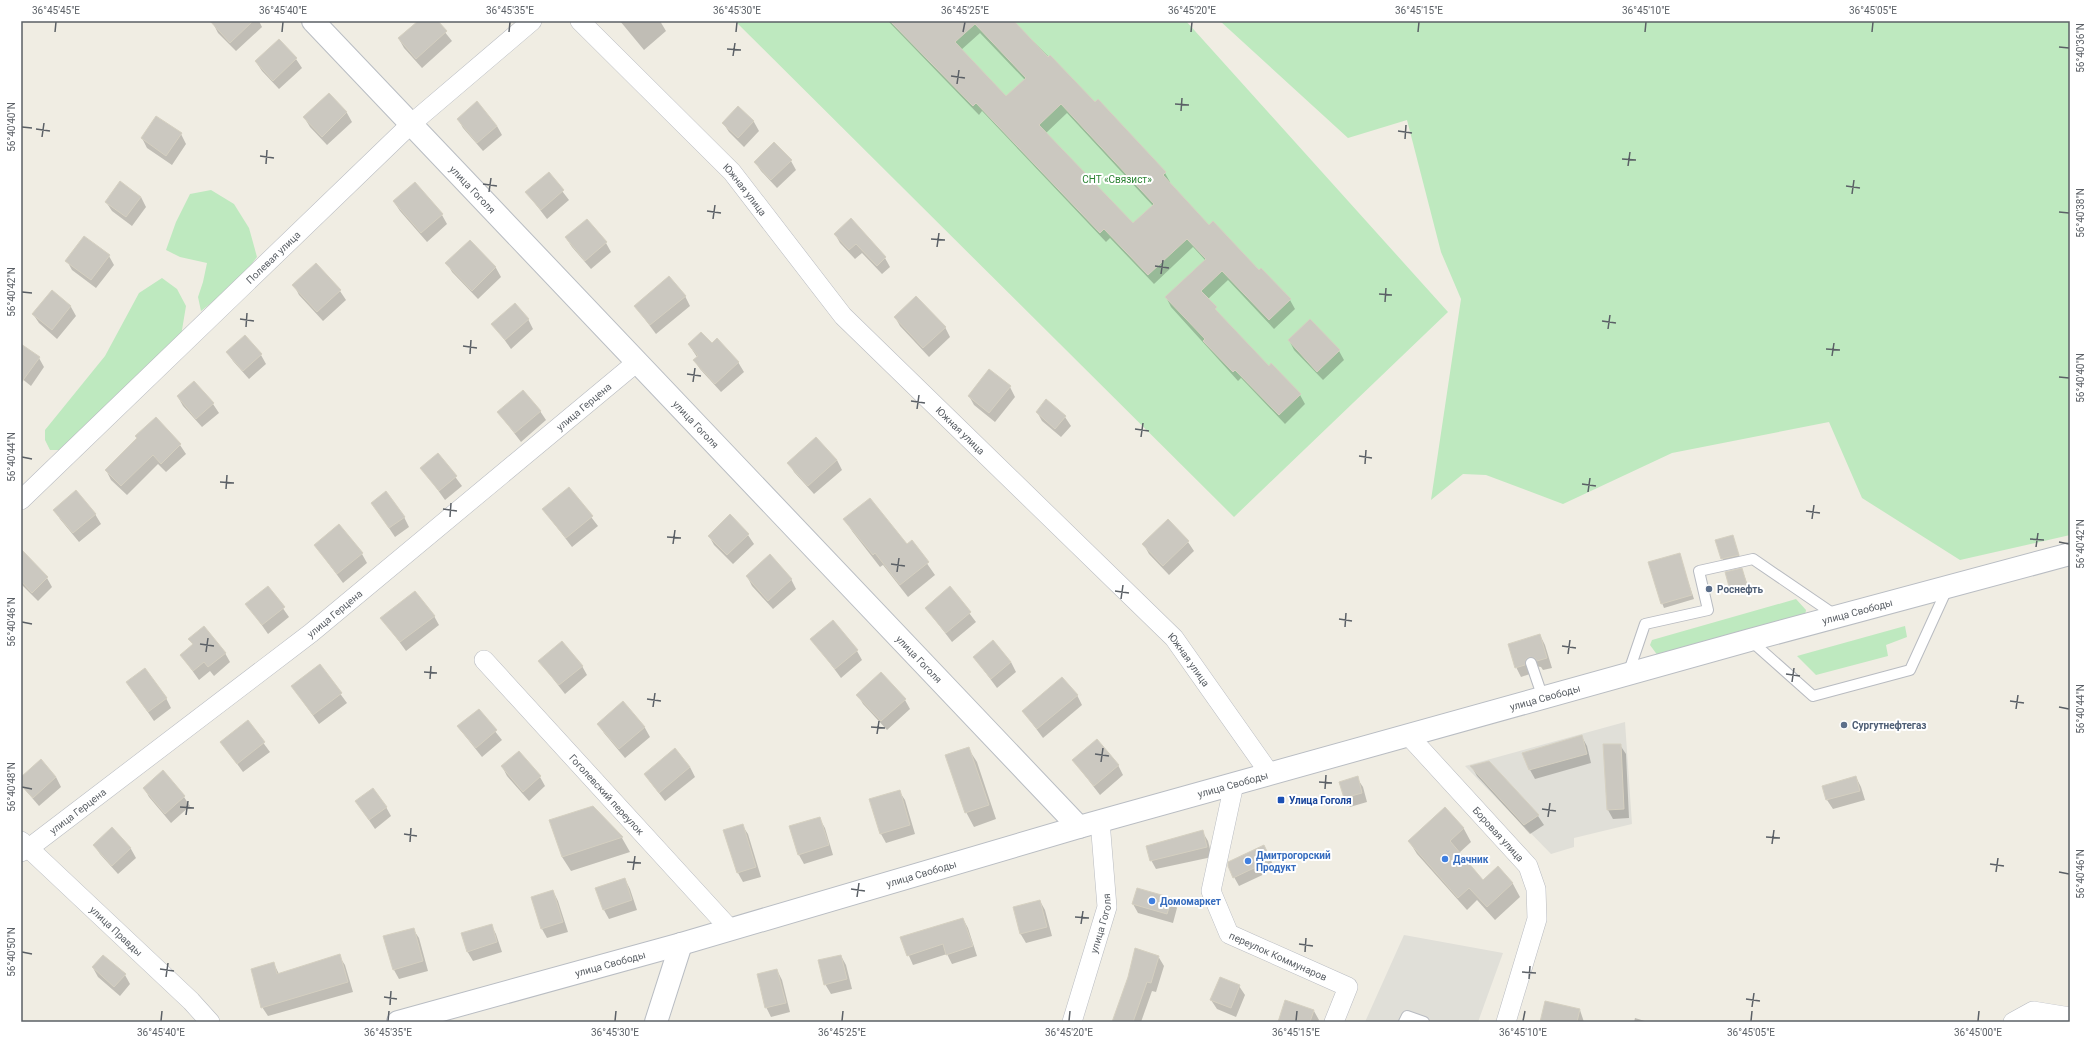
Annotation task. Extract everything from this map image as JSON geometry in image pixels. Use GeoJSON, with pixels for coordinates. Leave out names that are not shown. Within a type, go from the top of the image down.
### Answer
{"type":"FeatureCollection","features":[{"type":"Feature","properties":{"kind":"main road","name":"улица Гоголя"},"geometry":{"type":"LineString","coordinates":[[313,21],[1079,827]]}},
{"type":"Feature","properties":{"kind":"main road","name":"улица Свободы"},"geometry":{"type":"LineString","coordinates":[[398,1022],[681,944],[1100,821],[1750,640],[2070,554]]}},
{"type":"Feature","properties":{"kind":"main road"},"geometry":{"type":"LineString","coordinates":[[656,1022],[681,944]]}},
{"type":"Feature","properties":{"kind":"street","name":"Полевая улица"},"geometry":{"type":"LineString","coordinates":[[21,500],[410,124],[532,21]]}},
{"type":"Feature","properties":{"kind":"street","name":"Южная улица"},"geometry":{"type":"LineString","coordinates":[[580,21],[732,172],[842,316],[1174,638],[1270,774]]}},
{"type":"Feature","properties":{"kind":"street","name":"улица Герцена"},"geometry":{"type":"LineString","coordinates":[[24,847],[312,633],[637,362]]}},
{"type":"Feature","properties":{"kind":"street","name":"Гоголевский переулок"},"geometry":{"type":"LineString","coordinates":[[484,660],[730,929]]}},
{"type":"Feature","properties":{"kind":"street","name":"Боровая улица"},"geometry":{"type":"LineString","coordinates":[[1408,735],[1528,866],[1536,889],[1537,918],[1506,1022]]}},
{"type":"Feature","properties":{"kind":"street","name":"переулок Коммунаров"},"geometry":{"type":"LineString","coordinates":[[1234,784],[1211,891],[1229,934],[1348,987],[1334,1022]]}},
{"type":"Feature","properties":{"kind":"street","name":"улица Гоголя"},"geometry":{"type":"LineString","coordinates":[[1072,1022],[1107,907],[1100,821]]}},
{"type":"Feature","properties":{"kind":"street","name":"улица Правды"},"geometry":{"type":"LineString","coordinates":[[24,847],[180,990],[210,1022]]}},
{"type":"Feature","properties":{"kind":"street"},"geometry":{"type":"LineString","coordinates":[[2013,1022],[2033,1010],[2070,1017]]}},
{"type":"Feature","properties":{"kind":"lane"},"geometry":{"type":"LineString","coordinates":[[1628,674],[1645,624],[1708,610],[1699,572],[1753,559],[1837,617]]}},
{"type":"Feature","properties":{"kind":"lane"},"geometry":{"type":"LineString","coordinates":[[1750,640],[1813,696],[1910,670],[1948,586]]}},
{"type":"Feature","properties":{"kind":"lane"},"geometry":{"type":"LineString","coordinates":[[1531,663],[1543,698]]}},
{"type":"Feature","properties":{"kind":"lane"},"geometry":{"type":"LineString","coordinates":[[1404,1022],[1407,1016],[1424,1022]]}},
{"type":"Feature","properties":{"kind":"shaded area"},"geometry":{"type":"Polygon","coordinates":[[[1625,722],[1632,824],[1574,838],[1574,847],[1551,854],[1465,766],[1625,722]]]}},
{"type":"Feature","properties":{"kind":"shaded area"},"geometry":{"type":"Polygon","coordinates":[[[1404,935],[1503,953],[1478,1022],[1365,1022],[1404,935]]]}},
{"type":"Feature","properties":{"kind":"green space","name":"СНТ «Связист»"},"geometry":{"type":"Polygon","coordinates":[[[735,21],[1186,21],[1448,312],[1234,517],[735,21]]]}},
{"type":"Feature","properties":{"kind":"green space"},"geometry":{"type":"Polygon","coordinates":[[[1220,21],[2070,21],[2070,535],[1960,560],[1862,498],[1829,422],[1672,453],[1563,504],[1486,475],[1463,474],[1431,500],[1461,299],[1441,252],[1407,120],[1348,138],[1220,21]]]}},
{"type":"Feature","properties":{"kind":"green space"},"geometry":{"type":"Polygon","coordinates":[[[211,190],[234,204],[249,228],[257,257],[239,281],[201,311],[198,297],[207,263],[180,257],[166,250],[176,222],[190,194],[211,190]]]}},
{"type":"Feature","properties":{"kind":"green space"},"geometry":{"type":"Polygon","coordinates":[[[162,278],[177,289],[186,306],[181,336],[62,450],[50,450],[45,440],[45,430],[105,356],[139,293],[162,278]]]}},
{"type":"Feature","properties":{"kind":"green space"},"geometry":{"type":"Polygon","coordinates":[[[1796,599],[1806,610],[1805,616],[1661,660],[1650,645],[1652,640],[1796,599]]]}},
{"type":"Feature","properties":{"kind":"green space"},"geometry":{"type":"Polygon","coordinates":[[[1905,626],[1907,637],[1886,645],[1888,656],[1816,675],[1797,656],[1905,626]]]}},
{"type":"Feature","properties":{"kind":"building"},"geometry":{"type":"Polygon","coordinates":[[[210,21],[253,21],[230,43],[210,21]]]}},
{"type":"Feature","properties":{"kind":"building"},"geometry":{"type":"Polygon","coordinates":[[[418,21],[438,21],[447,31],[416,59],[398,38],[418,21]]]}},
{"type":"Feature","properties":{"kind":"building"},"geometry":{"type":"Polygon","coordinates":[[[890,21],[1014,21],[1048,57],[1050,55],[1095,102],[1098,99],[1166,172],[1163,175],[1209,225],[1213,221],[1259,270],[1261,268],[1291,299],[1269,320],[1222,271],[1201,291],[1217,307],[1215,309],[1269,366],[1271,363],[1301,394],[1279,415],[1235,370],[1233,372],[1203,341],[1205,339],[1165,297],[1206,259],[1187,239],[1148,275],[1104,229],[1100,233],[976,103],[973,106],[890,21]],[[975,24],[955,42],[1006,96],[1026,78],[975,24]],[[1061,104],[1039,125],[1133,223],[1154,204],[1061,104]]]}},
{"type":"Feature","properties":{"kind":"building"},"geometry":{"type":"Polygon","coordinates":[[[279,39],[297,58],[273,81],[255,61],[279,39]]]}},
{"type":"Feature","properties":{"kind":"building"},"geometry":{"type":"Polygon","coordinates":[[[329,93],[347,112],[322,137],[303,117],[329,93]]]}},
{"type":"Feature","properties":{"kind":"building"},"geometry":{"type":"Polygon","coordinates":[[[477,101],[497,126],[477,143],[457,119],[477,101]]]}},
{"type":"Feature","properties":{"kind":"building"},"geometry":{"type":"Polygon","coordinates":[[[738,106],[754,121],[738,138],[722,123],[738,106]]]}},
{"type":"Feature","properties":{"kind":"building"},"geometry":{"type":"Polygon","coordinates":[[[156,116],[182,133],[166,156],[141,138],[156,116]]]}},
{"type":"Feature","properties":{"kind":"building"},"geometry":{"type":"Polygon","coordinates":[[[774,142],[792,160],[771,180],[754,162],[774,142]]]}},
{"type":"Feature","properties":{"kind":"building"},"geometry":{"type":"Polygon","coordinates":[[[549,172],[564,190],[541,210],[525,192],[549,172]]]}},
{"type":"Feature","properties":{"kind":"building"},"geometry":{"type":"Polygon","coordinates":[[[120,181],[141,197],[126,217],[105,202],[120,181]]]}},
{"type":"Feature","properties":{"kind":"building"},"geometry":{"type":"Polygon","coordinates":[[[415,182],[443,214],[421,233],[393,201],[415,182]]]}},
{"type":"Feature","properties":{"kind":"building"},"geometry":{"type":"Polygon","coordinates":[[[851,218],[886,257],[877,266],[856,244],[849,250],[834,234],[851,218]]]}},
{"type":"Feature","properties":{"kind":"building"},"geometry":{"type":"Polygon","coordinates":[[[587,219],[607,242],[585,261],[565,237],[587,219]]]}},
{"type":"Feature","properties":{"kind":"building"},"geometry":{"type":"Polygon","coordinates":[[[84,236],[110,255],[91,280],[65,261],[84,236]]]}},
{"type":"Feature","properties":{"kind":"building"},"geometry":{"type":"Polygon","coordinates":[[[470,240],[496,267],[472,291],[445,263],[470,240]]]}},
{"type":"Feature","properties":{"kind":"building"},"geometry":{"type":"Polygon","coordinates":[[[316,263],[341,290],[317,312],[292,285],[316,263]]]}},
{"type":"Feature","properties":{"kind":"building"},"geometry":{"type":"Polygon","coordinates":[[[669,276],[686,296],[650,325],[634,306],[669,276]]]}},
{"type":"Feature","properties":{"kind":"building"},"geometry":{"type":"Polygon","coordinates":[[[52,290],[71,306],[52,330],[32,314],[52,290]]]}},
{"type":"Feature","properties":{"kind":"building"},"geometry":{"type":"Polygon","coordinates":[[[916,296],[946,327],[923,348],[894,317],[916,296]]]}},
{"type":"Feature","properties":{"kind":"building"},"geometry":{"type":"Polygon","coordinates":[[[515,303],[529,319],[505,340],[491,324],[515,303]]]}},
{"type":"Feature","properties":{"kind":"building"},"geometry":{"type":"Polygon","coordinates":[[[1310,319],[1340,350],[1317,372],[1288,340],[1310,319]]]}},
{"type":"Feature","properties":{"kind":"building"},"geometry":{"type":"Polygon","coordinates":[[[701,332],[712,343],[717,338],[739,362],[715,384],[693,360],[698,356],[688,344],[701,332]]]}},
{"type":"Feature","properties":{"kind":"building"},"geometry":{"type":"Polygon","coordinates":[[[245,335],[262,354],[243,371],[226,352],[245,335]]]}},
{"type":"Feature","properties":{"kind":"building"},"geometry":{"type":"Polygon","coordinates":[[[21,344],[40,357],[21,383],[21,344]]]}},
{"type":"Feature","properties":{"kind":"building"},"geometry":{"type":"Polygon","coordinates":[[[989,369],[1011,386],[989,413],[968,396],[989,369]]]}},
{"type":"Feature","properties":{"kind":"building"},"geometry":{"type":"Polygon","coordinates":[[[194,381],[214,403],[196,419],[177,396],[194,381]]]}},
{"type":"Feature","properties":{"kind":"building"},"geometry":{"type":"Polygon","coordinates":[[[523,390],[541,411],[515,433],[497,412],[523,390]]]}},
{"type":"Feature","properties":{"kind":"building"},"geometry":{"type":"Polygon","coordinates":[[[1046,399],[1066,416],[1055,429],[1036,412],[1046,399]]]}},
{"type":"Feature","properties":{"kind":"building"},"geometry":{"type":"Polygon","coordinates":[[[156,417],[181,444],[161,464],[153,455],[121,486],[105,470],[137,438],[135,436],[156,417]]]}},
{"type":"Feature","properties":{"kind":"building"},"geometry":{"type":"Polygon","coordinates":[[[816,437],[837,460],[808,486],[787,463],[816,437]]]}},
{"type":"Feature","properties":{"kind":"building"},"geometry":{"type":"Polygon","coordinates":[[[438,453],[457,476],[439,491],[420,468],[438,453]]]}},
{"type":"Feature","properties":{"kind":"building"},"geometry":{"type":"Polygon","coordinates":[[[569,487],[593,516],[566,538],[542,509],[569,487]]]}},
{"type":"Feature","properties":{"kind":"building"},"geometry":{"type":"Polygon","coordinates":[[[76,490],[96,514],[73,533],[53,510],[76,490]]]}},
{"type":"Feature","properties":{"kind":"building"},"geometry":{"type":"Polygon","coordinates":[[[386,491],[405,517],[389,528],[371,503],[386,491]]]}},
{"type":"Feature","properties":{"kind":"building"},"geometry":{"type":"Polygon","coordinates":[[[870,498],[907,544],[912,540],[929,562],[900,585],[875,553],[873,555],[843,519],[870,498]]]}},
{"type":"Feature","properties":{"kind":"building"},"geometry":{"type":"Polygon","coordinates":[[[730,514],[749,534],[727,555],[708,536],[730,514]]]}},
{"type":"Feature","properties":{"kind":"building"},"geometry":{"type":"Polygon","coordinates":[[[1168,519],[1189,541],[1163,566],[1142,544],[1168,519]]]}},
{"type":"Feature","properties":{"kind":"building"},"geometry":{"type":"Polygon","coordinates":[[[339,524],[363,553],[337,574],[314,545],[339,524]]]}},
{"type":"Feature","properties":{"kind":"building"},"geometry":{"type":"Polygon","coordinates":[[[1733,535],[1739,555],[1721,559],[1715,540],[1733,535]]]}},
{"type":"Feature","properties":{"kind":"building"},"geometry":{"type":"Polygon","coordinates":[[[21,549],[48,577],[32,593],[21,581],[21,549]]]}},
{"type":"Feature","properties":{"kind":"building"},"geometry":{"type":"Polygon","coordinates":[[[1680,553],[1692,595],[1661,604],[1648,562],[1680,553]]]}},
{"type":"Feature","properties":{"kind":"building"},"geometry":{"type":"Polygon","coordinates":[[[770,554],[792,579],[768,601],[746,576],[770,554]]]}},
{"type":"Feature","properties":{"kind":"building"},"geometry":{"type":"Polygon","coordinates":[[[1742,568],[1747,585],[1730,590],[1725,572],[1742,568]]]}},
{"type":"Feature","properties":{"kind":"building"},"geometry":{"type":"Polygon","coordinates":[[[268,586],[285,607],[262,625],[245,604],[268,586]]]}},
{"type":"Feature","properties":{"kind":"building"},"geometry":{"type":"Polygon","coordinates":[[[950,586],[971,612],[946,633],[925,608],[950,586]]]}},
{"type":"Feature","properties":{"kind":"building"},"geometry":{"type":"Polygon","coordinates":[[[415,591],[435,616],[400,642],[380,618],[415,591]]]}},
{"type":"Feature","properties":{"kind":"building"},"geometry":{"type":"Polygon","coordinates":[[[833,620],[858,650],[835,669],[810,639],[833,620]]]}},
{"type":"Feature","properties":{"kind":"building"},"geometry":{"type":"Polygon","coordinates":[[[204,626],[226,653],[208,667],[204,662],[193,671],[180,655],[193,644],[188,639],[204,626]]]}},
{"type":"Feature","properties":{"kind":"building"},"geometry":{"type":"Polygon","coordinates":[[[1540,634],[1547,658],[1537,661],[1535,658],[1529,657],[1526,659],[1525,665],[1515,668],[1508,644],[1540,634]]]}},
{"type":"Feature","properties":{"kind":"building"},"geometry":{"type":"Polygon","coordinates":[[[993,640],[1011,662],[991,679],[973,657],[993,640]]]}},
{"type":"Feature","properties":{"kind":"building"},"geometry":{"type":"Polygon","coordinates":[[[562,641],[583,666],[559,685],[538,661],[562,641]]]}},
{"type":"Feature","properties":{"kind":"building"},"geometry":{"type":"Polygon","coordinates":[[[320,664],[342,693],[313,715],[291,686],[320,664]]]}},
{"type":"Feature","properties":{"kind":"building"},"geometry":{"type":"Polygon","coordinates":[[[145,668],[167,698],[148,712],[126,682],[145,668]]]}},
{"type":"Feature","properties":{"kind":"building"},"geometry":{"type":"Polygon","coordinates":[[[881,672],[906,699],[881,721],[856,695],[881,672]]]}},
{"type":"Feature","properties":{"kind":"building"},"geometry":{"type":"Polygon","coordinates":[[[1062,677],[1078,695],[1037,729],[1022,711],[1062,677]]]}},
{"type":"Feature","properties":{"kind":"building"},"geometry":{"type":"Polygon","coordinates":[[[623,701],[645,727],[619,749],[597,724],[623,701]]]}},
{"type":"Feature","properties":{"kind":"building"},"geometry":{"type":"Polygon","coordinates":[[[479,709],[497,730],[476,748],[457,726],[479,709]]]}},
{"type":"Feature","properties":{"kind":"building"},"geometry":{"type":"Polygon","coordinates":[[[248,720],[265,742],[237,764],[220,742],[248,720]]]}},
{"type":"Feature","properties":{"kind":"building"},"geometry":{"type":"Polygon","coordinates":[[[1582,735],[1587,754],[1529,770],[1522,753],[1582,735]]]}},
{"type":"Feature","properties":{"kind":"building"},"geometry":{"type":"Polygon","coordinates":[[[1097,739],[1119,765],[1094,786],[1072,760],[1097,739]]]}},
{"type":"Feature","properties":{"kind":"building"},"geometry":{"type":"Polygon","coordinates":[[[1603,744],[1621,744],[1624,809],[1607,810],[1603,744]]]}},
{"type":"Feature","properties":{"kind":"building"},"geometry":{"type":"Polygon","coordinates":[[[969,747],[989,805],[965,813],[945,755],[969,747]]]}},
{"type":"Feature","properties":{"kind":"building"},"geometry":{"type":"Polygon","coordinates":[[[675,748],[690,767],[659,793],[644,774],[675,748]]]}},
{"type":"Feature","properties":{"kind":"building"},"geometry":{"type":"Polygon","coordinates":[[[519,751],[541,776],[523,792],[501,766],[519,751]]]}},
{"type":"Feature","properties":{"kind":"building"},"geometry":{"type":"Polygon","coordinates":[[[41,759],[56,777],[33,798],[21,785],[21,777],[41,759]]]}},
{"type":"Feature","properties":{"kind":"building"},"geometry":{"type":"Polygon","coordinates":[[[1489,761],[1539,815],[1524,825],[1470,766],[1489,761]]]}},
{"type":"Feature","properties":{"kind":"building"},"geometry":{"type":"Polygon","coordinates":[[[163,770],[185,796],[165,814],[143,788],[163,770]]]}},
{"type":"Feature","properties":{"kind":"building"},"geometry":{"type":"Polygon","coordinates":[[[1358,776],[1362,793],[1344,798],[1339,782],[1358,776]]]}},
{"type":"Feature","properties":{"kind":"building"},"geometry":{"type":"Polygon","coordinates":[[[1856,776],[1860,791],[1826,800],[1822,786],[1856,776]]]}},
{"type":"Feature","properties":{"kind":"building"},"geometry":{"type":"Polygon","coordinates":[[[373,788],[387,807],[369,820],[355,801],[373,788]]]}},
{"type":"Feature","properties":{"kind":"building"},"geometry":{"type":"Polygon","coordinates":[[[900,790],[910,825],[880,834],[869,799],[900,790]]]}},
{"type":"Feature","properties":{"kind":"building"},"geometry":{"type":"Polygon","coordinates":[[[593,806],[623,837],[562,857],[549,820],[593,806]]]}},
{"type":"Feature","properties":{"kind":"building","name":"Дачник"},"geometry":{"type":"Polygon","coordinates":[[[1445,807],[1464,828],[1450,841],[1483,880],[1498,866],[1513,883],[1487,907],[1469,888],[1458,898],[1408,841],[1445,807]]]}},
{"type":"Feature","properties":{"kind":"building"},"geometry":{"type":"Polygon","coordinates":[[[820,817],[829,845],[798,855],[789,826],[820,817]]]}},
{"type":"Feature","properties":{"kind":"building"},"geometry":{"type":"Polygon","coordinates":[[[743,824],[756,867],[737,873],[723,830],[743,824]]]}},
{"type":"Feature","properties":{"kind":"building"},"geometry":{"type":"Polygon","coordinates":[[[112,827],[131,848],[112,866],[93,845],[112,827]]]}},
{"type":"Feature","properties":{"kind":"building"},"geometry":{"type":"Polygon","coordinates":[[[1203,830],[1207,847],[1150,861],[1146,846],[1203,830]]]}},
{"type":"Feature","properties":{"kind":"building","name":"Дмитрогорский Продукт"},"geometry":{"type":"Polygon","coordinates":[[[1264,845],[1271,860],[1233,878],[1228,862],[1264,845]]]}},
{"type":"Feature","properties":{"kind":"building"},"geometry":{"type":"Polygon","coordinates":[[[625,878],[632,900],[603,910],[595,888],[625,878]]]}},
{"type":"Feature","properties":{"kind":"building","name":"Домомаркет"},"geometry":{"type":"Polygon","coordinates":[[[1137,888],[1172,898],[1167,914],[1132,904],[1137,888]]]}},
{"type":"Feature","properties":{"kind":"building"},"geometry":{"type":"Polygon","coordinates":[[[553,890],[563,922],[541,929],[531,897],[553,890]]]}},
{"type":"Feature","properties":{"kind":"building"},"geometry":{"type":"Polygon","coordinates":[[[1040,900],[1047,927],[1020,934],[1013,907],[1040,900]]]}},
{"type":"Feature","properties":{"kind":"building"},"geometry":{"type":"Polygon","coordinates":[[[963,918],[973,946],[946,955],[943,944],[907,956],[900,937],[963,918]]]}},
{"type":"Feature","properties":{"kind":"building"},"geometry":{"type":"Polygon","coordinates":[[[492,924],[497,942],[467,952],[461,933],[492,924]]]}},
{"type":"Feature","properties":{"kind":"building"},"geometry":{"type":"Polygon","coordinates":[[[414,928],[423,961],[393,970],[383,936],[414,928]]]}},
{"type":"Feature","properties":{"kind":"building"},"geometry":{"type":"Polygon","coordinates":[[[1135,948],[1159,956],[1151,983],[1147,982],[1133,1022],[1112,1022],[1128,977],[1135,948]]]}},
{"type":"Feature","properties":{"kind":"building"},"geometry":{"type":"Polygon","coordinates":[[[340,954],[348,982],[261,1008],[251,969],[274,962],[277,974],[340,954]]]}},
{"type":"Feature","properties":{"kind":"building"},"geometry":{"type":"Polygon","coordinates":[[[103,955],[126,974],[114,987],[92,967],[103,955]]]}},
{"type":"Feature","properties":{"kind":"building"},"geometry":{"type":"Polygon","coordinates":[[[841,955],[847,979],[824,985],[818,960],[841,955]]]}},
{"type":"Feature","properties":{"kind":"building"},"geometry":{"type":"Polygon","coordinates":[[[777,969],[786,1003],[765,1008],[757,974],[777,969]]]}},
{"type":"Feature","properties":{"kind":"building"},"geometry":{"type":"Polygon","coordinates":[[[1220,977],[1240,985],[1231,1008],[1210,1000],[1220,977]]]}},
{"type":"Feature","properties":{"kind":"building"},"geometry":{"type":"Polygon","coordinates":[[[1285,1000],[1314,1010],[1310,1022],[1278,1022],[1285,1000]]]}},
{"type":"Feature","properties":{"kind":"building"},"geometry":{"type":"Polygon","coordinates":[[[1545,1001],[1580,1009],[1577,1022],[1540,1022],[1545,1001]]]}},
{"type":"Feature","properties":{"kind":"place","name":"Роснефть"},"geometry":{"type":"Point","coordinates":[1709,589]}},
{"type":"Feature","properties":{"kind":"place","name":"Сургутнефтегаз"},"geometry":{"type":"Point","coordinates":[1844,725]}},
{"type":"Feature","properties":{"kind":"place","name":"Улица Гоголя"},"geometry":{"type":"Point","coordinates":[1281,800]}},
{"type":"Feature","properties":{"kind":"place","name":"Дачник"},"geometry":{"type":"Point","coordinates":[1445,859]}},
{"type":"Feature","properties":{"kind":"place","name":"Дмитрогорский Продукт"},"geometry":{"type":"Point","coordinates":[1248,861]}},
{"type":"Feature","properties":{"kind":"place","name":"Домомаркет"},"geometry":{"type":"Point","coordinates":[1152,901]}}]}
